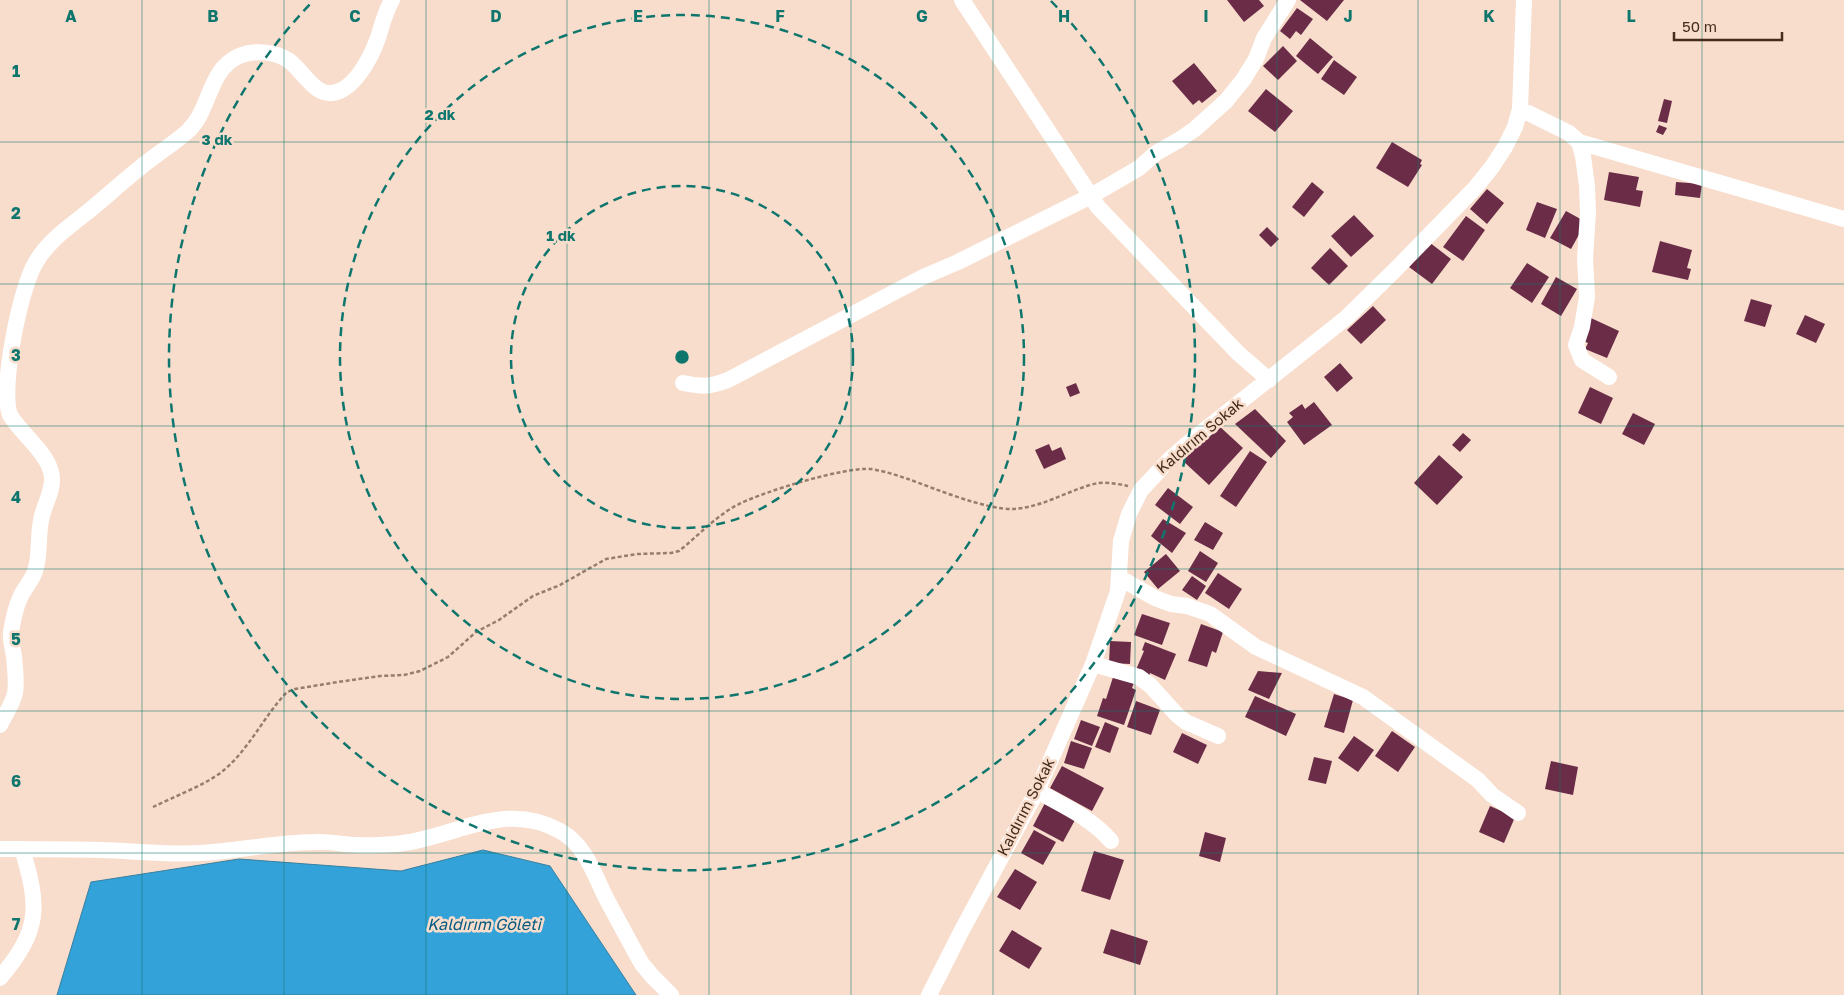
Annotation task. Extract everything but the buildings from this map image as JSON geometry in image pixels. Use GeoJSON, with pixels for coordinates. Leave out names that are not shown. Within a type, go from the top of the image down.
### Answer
{"type":"FeatureCollection","features":[{"type":"Feature","properties":{"kind":"street"},"geometry":{"type":"LineString","coordinates":[[0,724],[15,694],[11,636],[15,610],[21,595],[35,572],[41,519],[52,485],[50,469],[8,412],[6,400],[6,380],[11,338],[20,300],[36,262],[56,237],[190,128],[204,107],[213,82],[224,66],[237,57],[252,51],[278,55],[288,60],[315,88],[328,93],[334,93],[344,89],[361,70],[377,41],[388,6],[392,0]]}},
{"type":"Feature","properties":{"kind":"street"},"geometry":{"type":"LineString","coordinates":[[962,0],[1098,207],[1238,353],[1269,380]]}},
{"type":"Feature","properties":{"kind":"street"},"geometry":{"type":"LineString","coordinates":[[683,383],[702,387],[728,380],[923,277],[958,262],[1091,196],[1139,168],[1156,153],[1195,129],[1226,100],[1243,80],[1256,59],[1264,38],[1288,0]]}},
{"type":"Feature","properties":{"kind":"street","name":"Kaldırım Sokak"},"geometry":{"type":"LineString","coordinates":[[929,995],[1037,791],[1093,664],[1111,614],[1120,578],[1121,541],[1129,514],[1141,490],[1187,444],[1346,318],[1475,188],[1492,167],[1515,127],[1520,109],[1524,0]]}},
{"type":"Feature","properties":{"kind":"street"},"geometry":{"type":"LineString","coordinates":[[1520,109],[1569,133],[1579,142],[1844,219]]}},
{"type":"Feature","properties":{"kind":"street"},"geometry":{"type":"LineString","coordinates":[[1579,142],[1588,186],[1588,226],[1585,258],[1587,297],[1576,345],[1582,360],[1609,377]]}},
{"type":"Feature","properties":{"kind":"street"},"geometry":{"type":"LineString","coordinates":[[1120,578],[1163,601],[1210,614],[1256,647],[1363,697],[1478,780],[1501,802],[1518,813]]}},
{"type":"Feature","properties":{"kind":"street"},"geometry":{"type":"LineString","coordinates":[[1093,664],[1138,677],[1151,686],[1177,715],[1186,722],[1218,736]]}},
{"type":"Feature","properties":{"kind":"street"},"geometry":{"type":"LineString","coordinates":[[1037,791],[1088,819],[1111,842]]}},
{"type":"Feature","properties":{"kind":"street"},"geometry":{"type":"LineString","coordinates":[[0,849],[102,850],[162,854],[202,853],[270,844],[318,842],[358,845],[397,844],[482,822],[516,818],[532,820],[550,826],[575,841],[591,866],[642,964],[652,977],[671,995]]}},
{"type":"Feature","properties":{"kind":"street"},"geometry":{"type":"LineString","coordinates":[[0,978],[18,956],[30,934],[34,914],[30,874],[22,849]]}},
{"type":"Feature","properties":{"kind":"path"},"geometry":{"type":"LineString","coordinates":[[153,807],[213,778],[237,758],[287,692],[338,682],[404,675],[420,671],[448,656],[476,632],[499,620],[533,596],[560,585],[606,559],[637,554],[679,551],[739,504],[773,491],[844,472],[871,469],[1000,508],[1014,509],[1031,506],[1098,483],[1114,483],[1141,490]]}},
{"type":"Feature","properties":{"kind":"water","name":"Kaldırım Göleti"},"geometry":{"type":"Polygon","coordinates":[[[483,850],[550,866],[636,995],[57,995],[91,882],[239,859],[401,871],[483,850]]]}}]}
